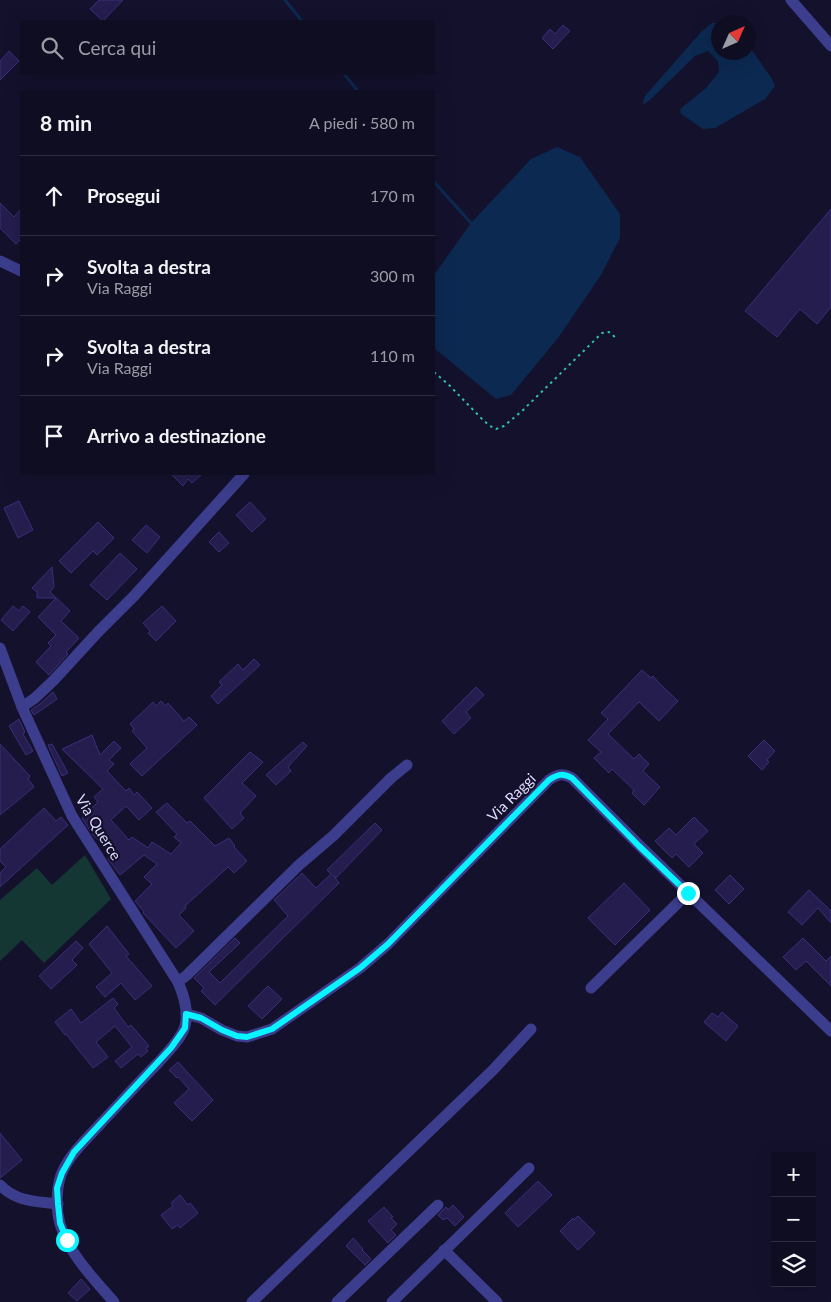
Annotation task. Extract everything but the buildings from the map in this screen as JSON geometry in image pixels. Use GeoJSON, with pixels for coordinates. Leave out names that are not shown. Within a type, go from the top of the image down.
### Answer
{"type":"FeatureCollection","features":[{"type":"Feature","properties":{"kind":"street"},"geometry":{"type":"LineString","coordinates":[[791,0],[831,46]]}},
{"type":"Feature","properties":{"kind":"street"},"geometry":{"type":"LineString","coordinates":[[0,262],[20,271]]}},
{"type":"Feature","properties":{"kind":"street"},"geometry":{"type":"LineString","coordinates":[[22,707],[53,681],[134,596],[243,475]]}},
{"type":"Feature","properties":{"kind":"street","name":"Via Querce"},"geometry":{"type":"LineString","coordinates":[[0,648],[22,707],[72,816],[178,982],[184,995],[186,1014]]}},
{"type":"Feature","properties":{"kind":"street"},"geometry":{"type":"LineString","coordinates":[[178,982],[299,865],[333,836],[391,778],[407,765]]}},
{"type":"Feature","properties":{"kind":"street","name":"Via Raggi"},"geometry":{"type":"LineString","coordinates":[[186,1014],[201,1018],[237,1036],[247,1037],[272,1029],[360,968],[388,944],[549,780],[565,774],[572,778],[639,846],[831,1031]]}},
{"type":"Feature","properties":{"kind":"street"},"geometry":{"type":"LineString","coordinates":[[591,988],[688,893]]}},
{"type":"Feature","properties":{"kind":"street"},"geometry":{"type":"LineString","coordinates":[[114,1302],[85,1268],[67,1240],[60,1223],[57,1188],[62,1173],[74,1152],[171,1048],[185,1028],[186,1014]]}},
{"type":"Feature","properties":{"kind":"street"},"geometry":{"type":"LineString","coordinates":[[252,1302],[493,1070],[531,1029]]}},
{"type":"Feature","properties":{"kind":"street"},"geometry":{"type":"LineString","coordinates":[[392,1302],[529,1168]]}},
{"type":"Feature","properties":{"kind":"street"},"geometry":{"type":"LineString","coordinates":[[0,1185],[17,1198],[58,1204]]}},
{"type":"Feature","properties":{"kind":"street"},"geometry":{"type":"LineString","coordinates":[[337,1302],[438,1205]]}},
{"type":"Feature","properties":{"kind":"street"},"geometry":{"type":"LineString","coordinates":[[444,1250],[497,1302]]}},
{"type":"Feature","properties":{"kind":"path"},"geometry":{"type":"LineString","coordinates":[[435,373],[482,420],[496,429],[504,426],[522,411],[602,332],[609,332],[616,338]]}},
{"type":"Feature","properties":{"kind":"green space"},"geometry":{"type":"Polygon","coordinates":[[[85,855],[111,899],[44,963],[22,940],[0,961],[0,900],[37,868],[52,885],[85,855]]]}},
{"type":"Feature","properties":{"kind":"water"},"geometry":{"type":"Polygon","coordinates":[[[711,24],[711,54],[708,51],[695,56],[643,105],[644,97],[702,31],[711,24]]]}},
{"type":"Feature","properties":{"kind":"water"},"geometry":{"type":"Polygon","coordinates":[[[756,56],[775,86],[765,99],[715,128],[703,129],[681,114],[680,109],[706,88],[719,72],[718,61],[756,60],[756,56]]]}},
{"type":"Feature","properties":{"kind":"water"},"geometry":{"type":"Polygon","coordinates":[[[557,147],[580,157],[620,214],[620,238],[601,275],[558,338],[511,395],[496,399],[435,349],[435,274],[471,223],[531,159],[557,147]]]}},
{"type":"Feature","properties":{"kind":"waterway"},"geometry":{"type":"LineString","coordinates":[[285,0],[301,20]]}},
{"type":"Feature","properties":{"kind":"waterway"},"geometry":{"type":"LineString","coordinates":[[345,75],[357,90]]}},
{"type":"Feature","properties":{"kind":"waterway"},"geometry":{"type":"LineString","coordinates":[[435,183],[471,223]]}},
{"type":"Feature","properties":{"kind":"route"},"geometry":{"type":"LineString","coordinates":[[67,1240],[60,1223],[58,1204],[57,1188],[62,1173],[74,1152],[171,1048],[185,1028],[186,1014],[201,1018],[237,1036],[247,1037],[272,1029],[360,968],[388,944],[479,850],[549,780],[556,776],[565,774],[572,778],[688,893]]}}]}
